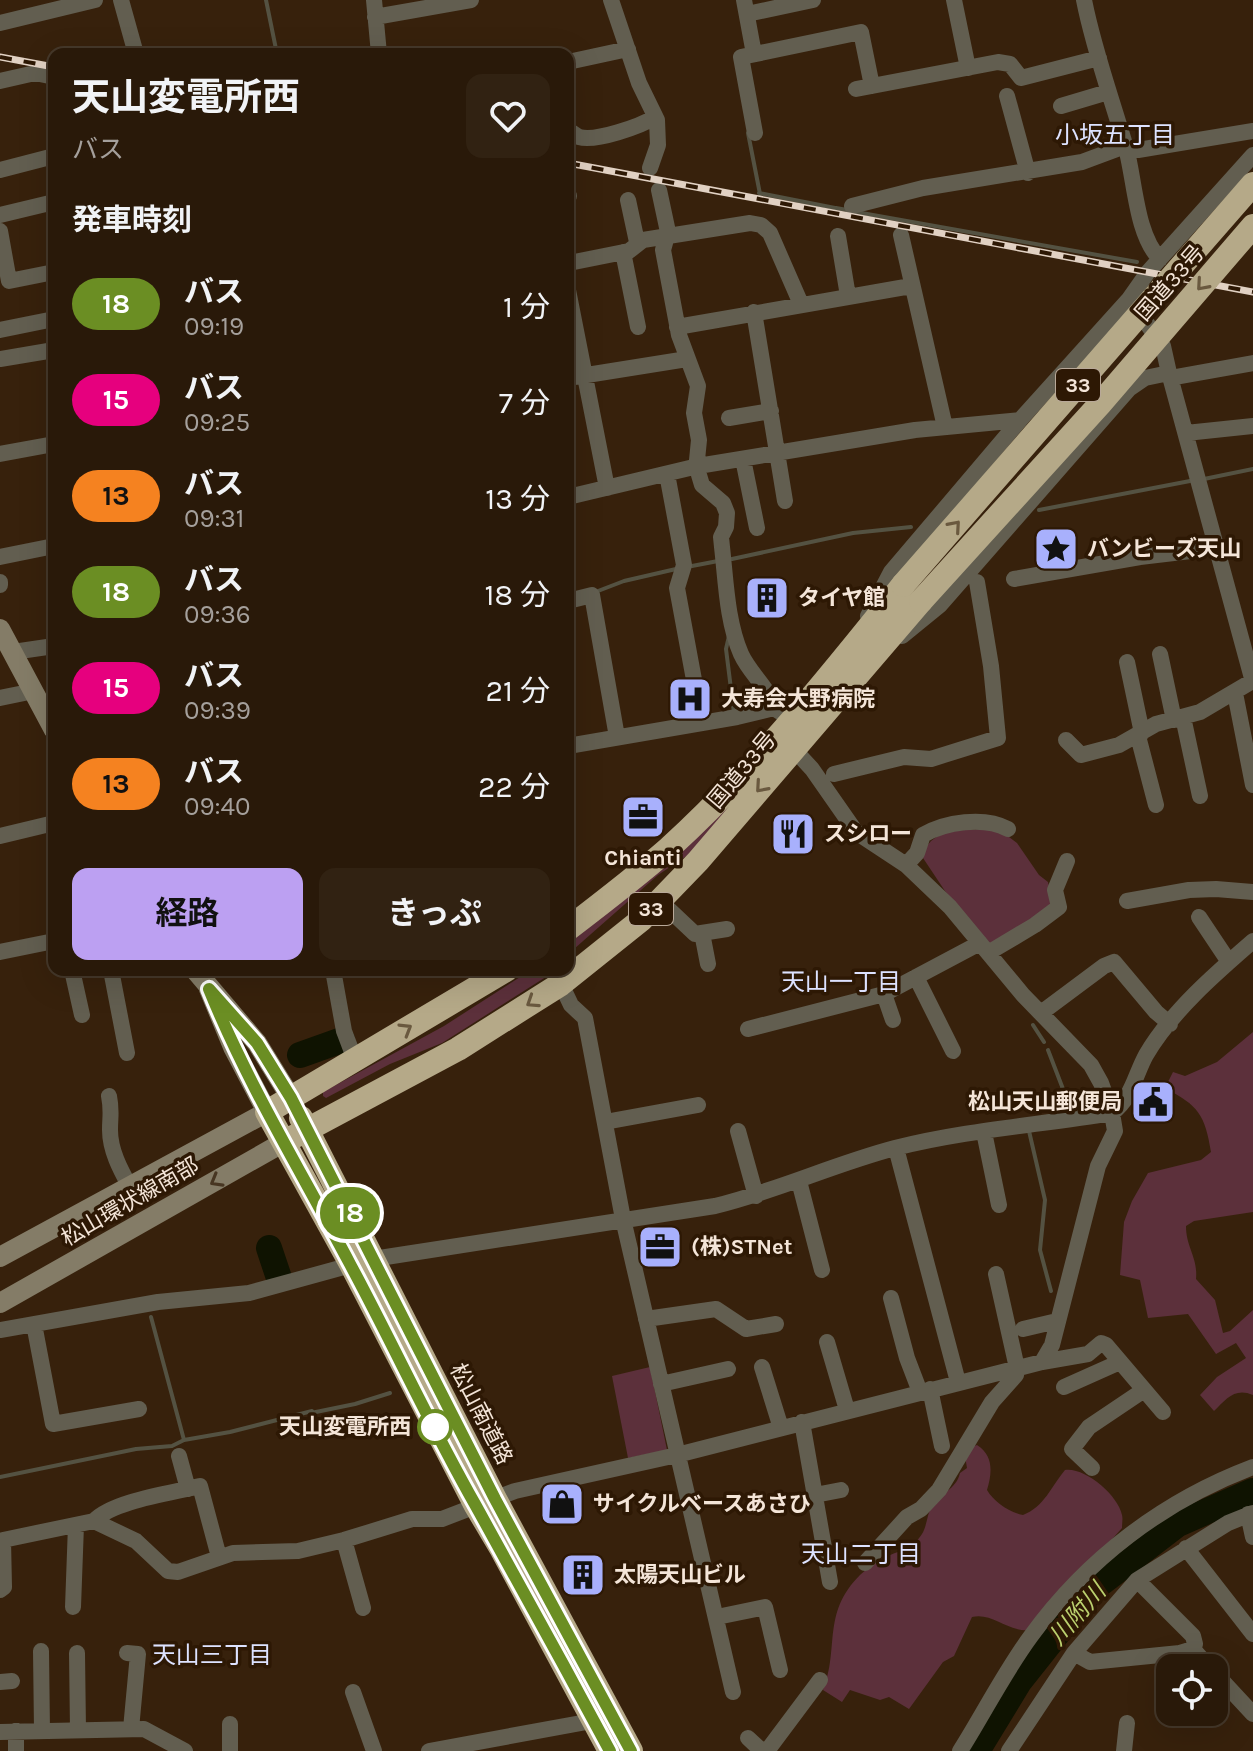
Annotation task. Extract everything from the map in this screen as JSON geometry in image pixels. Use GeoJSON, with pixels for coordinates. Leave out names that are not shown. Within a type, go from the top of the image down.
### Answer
{"type":"FeatureCollection","features":[{"type":"Feature","properties":{"kind":"highway","name":"国道33号"},"geometry":{"type":"LineString","coordinates":[[574,924],[669,848],[784,727],[856,661],[1253,184]]}},
{"type":"Feature","properties":{"kind":"highway","name":"国道33号"},"geometry":{"type":"LineString","coordinates":[[912,593],[1100,404],[1253,226]]}},
{"type":"Feature","properties":{"kind":"highway","name":"国道33号"},"geometry":{"type":"LineString","coordinates":[[574,974],[641,920],[708,849],[784,727]]}},
{"type":"Feature","properties":{"kind":"highway"},"geometry":{"type":"LineString","coordinates":[[267,1112],[496,976]]}},
{"type":"Feature","properties":{"kind":"highway","name":"国道33号"},"geometry":{"type":"LineString","coordinates":[[284,1142],[458,1049],[571,976]]}},
{"type":"Feature","properties":{"kind":"highway","name":"松山南道路"},"geometry":{"type":"LineString","coordinates":[[291,1098],[362,1261],[486,1502],[603,1719],[631,1751]]}},
{"type":"Feature","properties":{"kind":"highway","name":"松山南道路"},"geometry":{"type":"LineString","coordinates":[[267,1112],[362,1261]]}},
{"type":"Feature","properties":{"kind":"highway","name":"松山南道路"},"geometry":{"type":"LineString","coordinates":[[603,1719],[610,1751]]}},
{"type":"Feature","properties":{"kind":"street"},"geometry":{"type":"LineString","coordinates":[[0,23],[95,0]]}},
{"type":"Feature","properties":{"kind":"street"},"geometry":{"type":"LineString","coordinates":[[121,0],[134,48]]}},
{"type":"Feature","properties":{"kind":"street"},"geometry":{"type":"LineString","coordinates":[[374,0],[378,48]]}},
{"type":"Feature","properties":{"kind":"street"},"geometry":{"type":"LineString","coordinates":[[375,17],[471,0]]}},
{"type":"Feature","properties":{"kind":"street"},"geometry":{"type":"LineString","coordinates":[[611,0],[639,83],[659,130],[658,145],[650,168]]}},
{"type":"Feature","properties":{"kind":"street"},"geometry":{"type":"LineString","coordinates":[[754,54],[746,7],[813,0]]}},
{"type":"Feature","properties":{"kind":"street"},"geometry":{"type":"LineString","coordinates":[[954,0],[968,68]]}},
{"type":"Feature","properties":{"kind":"street"},"geometry":{"type":"LineString","coordinates":[[1084,0],[1126,148],[1147,240],[1160,259]]}},
{"type":"Feature","properties":{"kind":"street"},"geometry":{"type":"LineString","coordinates":[[755,133],[741,57],[754,54],[861,32],[864,87],[1003,62],[1010,64],[1021,78],[1099,58]]}},
{"type":"Feature","properties":{"kind":"street"},"geometry":{"type":"LineString","coordinates":[[574,61],[628,49]]}},
{"type":"Feature","properties":{"kind":"street"},"geometry":{"type":"LineString","coordinates":[[0,81],[35,73],[48,76]]}},
{"type":"Feature","properties":{"kind":"street"},"geometry":{"type":"LineString","coordinates":[[1061,106],[1108,92]]}},
{"type":"Feature","properties":{"kind":"street"},"geometry":{"type":"LineString","coordinates":[[1007,96],[1028,173]]}},
{"type":"Feature","properties":{"kind":"street"},"geometry":{"type":"LineString","coordinates":[[574,134],[588,138],[607,126],[634,128],[655,117]]}},
{"type":"Feature","properties":{"kind":"street"},"geometry":{"type":"LineString","coordinates":[[852,206],[923,188],[1001,174],[1028,173],[1097,159],[1126,148],[1138,150],[1253,131]]}},
{"type":"Feature","properties":{"kind":"street"},"geometry":{"type":"LineString","coordinates":[[856,661],[891,572],[1253,155]]}},
{"type":"Feature","properties":{"kind":"street"},"geometry":{"type":"LineString","coordinates":[[0,170],[48,158]]}},
{"type":"Feature","properties":{"kind":"street"},"geometry":{"type":"LineString","coordinates":[[659,190],[667,221],[663,250],[677,327],[698,386],[694,413],[699,440],[698,466],[702,485],[723,503],[727,513],[726,527],[721,537],[722,547],[737,644],[749,670],[771,695],[784,727],[856,832],[906,865],[950,907],[1041,1013],[1091,1065],[1112,1113],[1115,1131],[1098,1166],[1052,1345],[1042,1362]]}},
{"type":"Feature","properties":{"kind":"street"},"geometry":{"type":"LineString","coordinates":[[628,200],[638,327]]}},
{"type":"Feature","properties":{"kind":"street"},"geometry":{"type":"LineString","coordinates":[[0,215],[48,203]]}},
{"type":"Feature","properties":{"kind":"street"},"geometry":{"type":"LineString","coordinates":[[574,259],[666,237],[750,223],[761,225],[775,243],[801,304]]}},
{"type":"Feature","properties":{"kind":"street"},"geometry":{"type":"LineString","coordinates":[[1190,227],[1223,256],[1233,259],[1243,254],[1253,242]]}},
{"type":"Feature","properties":{"kind":"street"},"geometry":{"type":"LineString","coordinates":[[0,231],[9,281],[48,273]]}},
{"type":"Feature","properties":{"kind":"street"},"geometry":{"type":"LineString","coordinates":[[901,235],[945,427]]}},
{"type":"Feature","properties":{"kind":"street"},"geometry":{"type":"LineString","coordinates":[[843,244],[848,296]]}},
{"type":"Feature","properties":{"kind":"street"},"geometry":{"type":"LineString","coordinates":[[677,327],[911,286]]}},
{"type":"Feature","properties":{"kind":"street"},"geometry":{"type":"LineString","coordinates":[[1066,740],[1081,755],[1119,745],[1156,724],[1200,712],[1252,682],[1163,346],[1129,299]]}},
{"type":"Feature","properties":{"kind":"street"},"geometry":{"type":"LineString","coordinates":[[754,312],[785,501]]}},
{"type":"Feature","properties":{"kind":"street"},"geometry":{"type":"LineString","coordinates":[[0,330],[48,320]]}},
{"type":"Feature","properties":{"kind":"street"},"geometry":{"type":"LineString","coordinates":[[574,320],[607,488]]}},
{"type":"Feature","properties":{"kind":"street"},"geometry":{"type":"LineString","coordinates":[[0,359],[48,351]]}},
{"type":"Feature","properties":{"kind":"street"},"geometry":{"type":"LineString","coordinates":[[574,377],[687,359]]}},
{"type":"Feature","properties":{"kind":"street"},"geometry":{"type":"LineString","coordinates":[[856,661],[940,605],[1129,389],[1145,378],[1253,363]]}},
{"type":"Feature","properties":{"kind":"street"},"geometry":{"type":"LineString","coordinates":[[729,418],[771,411]]}},
{"type":"Feature","properties":{"kind":"street"},"geometry":{"type":"LineString","coordinates":[[574,496],[698,466],[945,427],[1020,420]]}},
{"type":"Feature","properties":{"kind":"street"},"geometry":{"type":"LineString","coordinates":[[1186,433],[1253,426]]}},
{"type":"Feature","properties":{"kind":"street"},"geometry":{"type":"LineString","coordinates":[[0,454],[48,445]]}},
{"type":"Feature","properties":{"kind":"street"},"geometry":{"type":"LineString","coordinates":[[743,459],[757,528]]}},
{"type":"Feature","properties":{"kind":"street"},"geometry":{"type":"LineString","coordinates":[[667,474],[684,565],[677,588],[702,723]]}},
{"type":"Feature","properties":{"kind":"street"},"geometry":{"type":"LineString","coordinates":[[0,557],[48,547]]}},
{"type":"Feature","properties":{"kind":"street"},"geometry":{"type":"LineString","coordinates":[[1014,579],[1140,557],[1216,548]]}},
{"type":"Feature","properties":{"kind":"street"},"geometry":{"type":"LineString","coordinates":[[834,774],[904,757],[931,759],[998,738],[991,666],[977,582]]}},
{"type":"Feature","properties":{"kind":"street"},"geometry":{"type":"LineString","coordinates":[[574,600],[592,595],[617,737]]}},
{"type":"Feature","properties":{"kind":"street"},"geometry":{"type":"LineString","coordinates":[[0,629],[48,718]]}},
{"type":"Feature","properties":{"kind":"street"},"geometry":{"type":"LineString","coordinates":[[13,652],[48,647]]}},
{"type":"Feature","properties":{"kind":"street"},"geometry":{"type":"LineString","coordinates":[[1160,654],[1200,796]]}},
{"type":"Feature","properties":{"kind":"street"},"geometry":{"type":"LineString","coordinates":[[1127,662],[1156,805]]}},
{"type":"Feature","properties":{"kind":"street"},"geometry":{"type":"LineString","coordinates":[[0,698],[34,691]]}},
{"type":"Feature","properties":{"kind":"street"},"geometry":{"type":"LineString","coordinates":[[1235,693],[1253,785]]}},
{"type":"Feature","properties":{"kind":"street"},"geometry":{"type":"LineString","coordinates":[[574,745],[702,723],[784,727]]}},
{"type":"Feature","properties":{"kind":"street"},"geometry":{"type":"LineString","coordinates":[[906,865],[917,853],[923,835],[932,830],[984,822],[998,823],[1008,829]]}},
{"type":"Feature","properties":{"kind":"street"},"geometry":{"type":"LineString","coordinates":[[0,836],[48,824]]}},
{"type":"Feature","properties":{"kind":"street"},"geometry":{"type":"LineString","coordinates":[[748,1029],[884,994],[1035,925],[1059,907],[1055,890],[1067,861]]}},
{"type":"Feature","properties":{"kind":"street"},"geometry":{"type":"LineString","coordinates":[[1127,901],[1189,890],[1253,892]]}},
{"type":"Feature","properties":{"kind":"street"},"geometry":{"type":"LineString","coordinates":[[660,901],[695,934],[727,929]]}},
{"type":"Feature","properties":{"kind":"street"},"geometry":{"type":"LineString","coordinates":[[1199,917],[1229,962]]}},
{"type":"Feature","properties":{"kind":"street"},"geometry":{"type":"LineString","coordinates":[[702,933],[708,964]]}},
{"type":"Feature","properties":{"kind":"street"},"geometry":{"type":"LineString","coordinates":[[0,952],[48,942]]}},
{"type":"Feature","properties":{"kind":"street"},"geometry":{"type":"LineString","coordinates":[[0,1330],[158,1302],[249,1293],[362,1261],[715,1206],[756,1196],[824,1169],[896,1148],[1112,1113],[1122,1105],[1147,1054],[1170,1024],[1199,989],[1253,942]]}},
{"type":"Feature","properties":{"kind":"street"},"geometry":{"type":"LineString","coordinates":[[1041,1013],[1104,966],[1114,962],[1170,1024]]}},
{"type":"Feature","properties":{"kind":"street"},"geometry":{"type":"LineString","coordinates":[[73,976],[82,1015]]}},
{"type":"Feature","properties":{"kind":"street"},"geometry":{"type":"LineString","coordinates":[[112,976],[127,1053]]}},
{"type":"Feature","properties":{"kind":"street"},"geometry":{"type":"LineString","coordinates":[[199,976],[257,1043],[291,1098]]}},
{"type":"Feature","properties":{"kind":"street"},"geometry":{"type":"LineString","coordinates":[[334,976],[344,1031],[355,1060]]}},
{"type":"Feature","properties":{"kind":"street"},"geometry":{"type":"LineString","coordinates":[[916,977],[953,1051]]}},
{"type":"Feature","properties":{"kind":"street"},"geometry":{"type":"LineString","coordinates":[[561,984],[571,1005],[585,1018],[623,1219],[733,1692]]}},
{"type":"Feature","properties":{"kind":"street"},"geometry":{"type":"LineString","coordinates":[[209,989],[233,1047],[267,1112]]}},
{"type":"Feature","properties":{"kind":"street"},"geometry":{"type":"LineString","coordinates":[[884,994],[893,1020]]}},
{"type":"Feature","properties":{"kind":"street"},"geometry":{"type":"LineString","coordinates":[[109,1096],[113,1115],[110,1129],[116,1161],[130,1187]]}},
{"type":"Feature","properties":{"kind":"street"},"geometry":{"type":"LineString","coordinates":[[605,1122],[698,1105]]}},
{"type":"Feature","properties":{"kind":"street","name":"松山環状線南部"},"geometry":{"type":"LineString","coordinates":[[0,1257],[267,1112]]}},
{"type":"Feature","properties":{"kind":"street"},"geometry":{"type":"LineString","coordinates":[[738,1131],[756,1196]]}},
{"type":"Feature","properties":{"kind":"street"},"geometry":{"type":"LineString","coordinates":[[984,1132],[999,1205]]}},
{"type":"Feature","properties":{"kind":"street","name":"松山環状線南部"},"geometry":{"type":"LineString","coordinates":[[0,1303],[284,1142]]}},
{"type":"Feature","properties":{"kind":"street"},"geometry":{"type":"LineString","coordinates":[[896,1148],[958,1382]]}},
{"type":"Feature","properties":{"kind":"street"},"geometry":{"type":"LineString","coordinates":[[799,1181],[822,1270]]}},
{"type":"Feature","properties":{"kind":"street"},"geometry":{"type":"LineString","coordinates":[[865,1563],[907,1517],[921,1509],[939,1490],[992,1402],[1016,1375],[996,1274]]}},
{"type":"Feature","properties":{"kind":"street"},"geometry":{"type":"LineString","coordinates":[[891,1298],[907,1358],[925,1390],[942,1446]]}},
{"type":"Feature","properties":{"kind":"street"},"geometry":{"type":"LineString","coordinates":[[646,1319],[716,1309],[746,1329],[776,1324]]}},
{"type":"Feature","properties":{"kind":"street"},"geometry":{"type":"LineString","coordinates":[[1023,1329],[1057,1321]]}},
{"type":"Feature","properties":{"kind":"street"},"geometry":{"type":"LineString","coordinates":[[34,1324],[53,1424],[139,1409]]}},
{"type":"Feature","properties":{"kind":"street"},"geometry":{"type":"LineString","coordinates":[[827,1342],[847,1410]]}},
{"type":"Feature","properties":{"kind":"street"},"geometry":{"type":"LineString","coordinates":[[94,1521],[145,1547],[168,1571],[178,1572],[219,1557],[246,1552],[298,1551],[412,1519],[442,1519],[515,1491],[677,1455],[958,1382],[1088,1354],[1101,1343],[1163,1412]]}},
{"type":"Feature","properties":{"kind":"street"},"geometry":{"type":"LineString","coordinates":[[1064,1387],[1120,1362]]}},
{"type":"Feature","properties":{"kind":"street"},"geometry":{"type":"LineString","coordinates":[[762,1367],[781,1428]]}},
{"type":"Feature","properties":{"kind":"street"},"geometry":{"type":"LineString","coordinates":[[661,1384],[728,1369]]}},
{"type":"Feature","properties":{"kind":"street"},"geometry":{"type":"LineString","coordinates":[[1092,1468],[1072,1449],[1089,1427],[1144,1390]]}},
{"type":"Feature","properties":{"kind":"street"},"geometry":{"type":"LineString","coordinates":[[802,1422],[810,1493],[830,1582]]}},
{"type":"Feature","properties":{"kind":"street"},"geometry":{"type":"LineString","coordinates":[[179,1456],[188,1489]]}},
{"type":"Feature","properties":{"kind":"street"},"geometry":{"type":"LineString","coordinates":[[960,1751],[1029,1638],[1069,1587],[1122,1540],[1184,1500],[1253,1467]]}},
{"type":"Feature","properties":{"kind":"street"},"geometry":{"type":"LineString","coordinates":[[0,1590],[4,1587],[3,1540],[94,1521],[99,1515],[118,1507],[200,1486],[219,1557]]}},
{"type":"Feature","properties":{"kind":"street"},"geometry":{"type":"LineString","coordinates":[[810,1493],[841,1490]]}},
{"type":"Feature","properties":{"kind":"street"},"geometry":{"type":"LineString","coordinates":[[1009,1751],[1074,1653],[1137,1580],[1228,1523],[1250,1514],[1253,1537]]}},
{"type":"Feature","properties":{"kind":"street"},"geometry":{"type":"LineString","coordinates":[[73,1607],[76,1525]]}},
{"type":"Feature","properties":{"kind":"street"},"geometry":{"type":"LineString","coordinates":[[344,1540],[363,1608]]}},
{"type":"Feature","properties":{"kind":"street"},"geometry":{"type":"LineString","coordinates":[[1186,1548],[1253,1634]]}},
{"type":"Feature","properties":{"kind":"street"},"geometry":{"type":"LineString","coordinates":[[1137,1580],[1193,1636],[1204,1654]]}},
{"type":"Feature","properties":{"kind":"street"},"geometry":{"type":"LineString","coordinates":[[717,1617],[765,1607],[780,1670]]}},
{"type":"Feature","properties":{"kind":"street"},"geometry":{"type":"LineString","coordinates":[[1074,1653],[1090,1662],[1180,1653],[1199,1643]]}},
{"type":"Feature","properties":{"kind":"street"},"geometry":{"type":"LineString","coordinates":[[41,1651],[42,1731]]}},
{"type":"Feature","properties":{"kind":"street"},"geometry":{"type":"LineString","coordinates":[[77,1653],[78,1730]]}},
{"type":"Feature","properties":{"kind":"street"},"geometry":{"type":"LineString","coordinates":[[127,1653],[138,1654],[131,1729]]}},
{"type":"Feature","properties":{"kind":"street"},"geometry":{"type":"LineString","coordinates":[[748,1738],[764,1751],[820,1680]]}},
{"type":"Feature","properties":{"kind":"street"},"geometry":{"type":"LineString","coordinates":[[1228,1687],[1253,1714]]}},
{"type":"Feature","properties":{"kind":"street"},"geometry":{"type":"LineString","coordinates":[[353,1692],[374,1751]]}},
{"type":"Feature","properties":{"kind":"street"},"geometry":{"type":"LineString","coordinates":[[429,1751],[505,1744],[603,1719]]}},
{"type":"Feature","properties":{"kind":"street"},"geometry":{"type":"LineString","coordinates":[[1124,1751],[1127,1723]]}},
{"type":"Feature","properties":{"kind":"street"},"geometry":{"type":"LineString","coordinates":[[230,1724],[230,1751]]}},
{"type":"Feature","properties":{"kind":"street"},"geometry":{"type":"LineString","coordinates":[[16,1751],[8,1732],[144,1729],[185,1751]]}},
{"type":"Feature","properties":{"kind":"shaded area"},"geometry":{"type":"Polygon","coordinates":[[[739,797],[688,855],[658,875],[574,949],[574,939],[657,872],[739,797]]]}},
{"type":"Feature","properties":{"kind":"shaded area"},"geometry":{"type":"Polygon","coordinates":[[[987,829],[1005,834],[1017,843],[1039,875],[1048,882],[1053,904],[996,944],[987,943],[951,900],[923,858],[926,848],[938,836],[987,829]]]}},
{"type":"Feature","properties":{"kind":"shaded area"},"geometry":{"type":"Polygon","coordinates":[[[522,976],[547,976],[442,1043],[390,1064],[326,1098],[323,1096],[323,1092],[444,1026],[522,976]]]}},
{"type":"Feature","properties":{"kind":"shaded area"},"geometry":{"type":"Polygon","coordinates":[[[1253,1032],[1253,1212],[1194,1221],[1186,1226],[1196,1279],[1215,1300],[1223,1333],[1230,1331],[1253,1310],[1253,1395],[1236,1393],[1214,1411],[1200,1395],[1217,1377],[1246,1358],[1236,1343],[1216,1354],[1188,1314],[1148,1318],[1140,1280],[1120,1275],[1124,1222],[1148,1173],[1201,1160],[1211,1152],[1203,1120],[1193,1106],[1165,1088],[1173,1072],[1185,1076],[1217,1062],[1253,1032]]]}},
{"type":"Feature","properties":{"kind":"shaded area"},"geometry":{"type":"Polygon","coordinates":[[[650,1367],[667,1450],[628,1458],[612,1376],[650,1367]]]}},
{"type":"Feature","properties":{"kind":"shaded area"},"geometry":{"type":"Polygon","coordinates":[[[977,1445],[989,1460],[987,1490],[1007,1509],[1023,1515],[1030,1511],[1042,1502],[1065,1470],[1073,1470],[1100,1484],[1114,1499],[1122,1515],[1122,1528],[1032,1630],[1015,1629],[987,1617],[972,1617],[954,1656],[943,1662],[909,1709],[889,1697],[880,1700],[850,1690],[842,1702],[823,1690],[840,1604],[848,1589],[872,1565],[918,1539],[924,1531],[932,1505],[967,1468],[965,1456],[969,1448],[977,1445]]]}},
{"type":"Feature","properties":{"kind":"waterway"},"geometry":{"type":"LineString","coordinates":[[266,0],[276,48]]}},
{"type":"Feature","properties":{"kind":"waterway"},"geometry":{"type":"LineString","coordinates":[[748,133],[760,194]]}},
{"type":"Feature","properties":{"kind":"waterway"},"geometry":{"type":"LineString","coordinates":[[759,193],[835,208]]}},
{"type":"Feature","properties":{"kind":"waterway"},"geometry":{"type":"LineString","coordinates":[[836,208],[847,210]]}},
{"type":"Feature","properties":{"kind":"waterway"},"geometry":{"type":"LineString","coordinates":[[856,212],[1137,262]]}},
{"type":"Feature","properties":{"kind":"waterway"},"geometry":{"type":"LineString","coordinates":[[1204,479],[1253,469]]}},
{"type":"Feature","properties":{"kind":"waterway"},"geometry":{"type":"LineString","coordinates":[[1039,510],[1190,481]]}},
{"type":"Feature","properties":{"kind":"waterway"},"geometry":{"type":"LineString","coordinates":[[732,559],[853,533],[911,527]]}},
{"type":"Feature","properties":{"kind":"waterway"},"geometry":{"type":"LineString","coordinates":[[692,566],[718,561]]}},
{"type":"Feature","properties":{"kind":"waterway"},"geometry":{"type":"LineString","coordinates":[[598,591],[624,581],[676,569]]}},
{"type":"Feature","properties":{"kind":"waterway"},"geometry":{"type":"LineString","coordinates":[[729,636],[726,649],[734,713]]}},
{"type":"Feature","properties":{"kind":"waterway"},"geometry":{"type":"LineString","coordinates":[[1033,1025],[1044,1042]]}},
{"type":"Feature","properties":{"kind":"waterway"},"geometry":{"type":"LineString","coordinates":[[300,1055],[342,1040]]}},
{"type":"Feature","properties":{"kind":"waterway"},"geometry":{"type":"LineString","coordinates":[[1048,1050],[1073,1115]]}},
{"type":"Feature","properties":{"kind":"waterway"},"geometry":{"type":"LineString","coordinates":[[1029,1131],[1045,1200],[1040,1250],[1051,1291]]}},
{"type":"Feature","properties":{"kind":"waterway"},"geometry":{"type":"LineString","coordinates":[[269,1248],[279,1278]]}},
{"type":"Feature","properties":{"kind":"waterway"},"geometry":{"type":"LineString","coordinates":[[151,1317],[184,1440]]}},
{"type":"Feature","properties":{"kind":"waterway"},"geometry":{"type":"LineString","coordinates":[[311,1413],[390,1393]]}},
{"type":"Feature","properties":{"kind":"waterway"},"geometry":{"type":"LineString","coordinates":[[0,1477],[136,1449],[172,1446],[184,1440],[312,1411]]}},
{"type":"Feature","properties":{"kind":"waterway","name":"川附川"},"geometry":{"type":"LineString","coordinates":[[977,1751],[1019,1682],[1092,1590],[1178,1524],[1253,1491]]}},
{"type":"Feature","properties":{"kind":"railway"},"geometry":{"type":"LineString","coordinates":[[0,57],[48,66]]}},
{"type":"Feature","properties":{"kind":"railway"},"geometry":{"type":"LineString","coordinates":[[574,164],[1253,292]]}},
{"type":"Feature","properties":{"kind":"bus line","name":"18"},"geometry":{"type":"LineString","coordinates":[[610,1751],[255,1090],[209,989],[257,1043],[291,1098],[495,1499],[631,1751]]}},
{"type":"Feature","properties":{"kind":"place","name":"バンビーズ天山"},"geometry":{"type":"Point","coordinates":[1056,549]}},
{"type":"Feature","properties":{"kind":"place","name":"タイヤ館"},"geometry":{"type":"Point","coordinates":[767,598]}},
{"type":"Feature","properties":{"kind":"place","name":"大寿会大野病院"},"geometry":{"type":"Point","coordinates":[690,699]}},
{"type":"Feature","properties":{"kind":"place","name":"Chianti"},"geometry":{"type":"Point","coordinates":[643,817]}},
{"type":"Feature","properties":{"kind":"place","name":"スシロー"},"geometry":{"type":"Point","coordinates":[793,834]}},
{"type":"Feature","properties":{"kind":"place","name":"松山天山郵便局"},"geometry":{"type":"Point","coordinates":[1153,1102]}},
{"type":"Feature","properties":{"kind":"place","name":"(株)STNet"},"geometry":{"type":"Point","coordinates":[660,1247]}},
{"type":"Feature","properties":{"kind":"place","name":"天山変電所西"},"geometry":{"type":"Point","coordinates":[435,1427]}},
{"type":"Feature","properties":{"kind":"place","name":"サイクルベースあさひ"},"geometry":{"type":"Point","coordinates":[562,1504]}},
{"type":"Feature","properties":{"kind":"place","name":"太陽天山ビル"},"geometry":{"type":"Point","coordinates":[583,1575]}},
{"type":"Feature","properties":{"kind":"district","name":"小坂五丁目"},"geometry":{"type":"Point","coordinates":[1115,135]}},
{"type":"Feature","properties":{"kind":"district","name":"天山一丁目"},"geometry":{"type":"Point","coordinates":[841,982]}},
{"type":"Feature","properties":{"kind":"district","name":"天山二丁目"},"geometry":{"type":"Point","coordinates":[861,1554]}},
{"type":"Feature","properties":{"kind":"district","name":"天山三丁目"},"geometry":{"type":"Point","coordinates":[212,1655]}}]}
